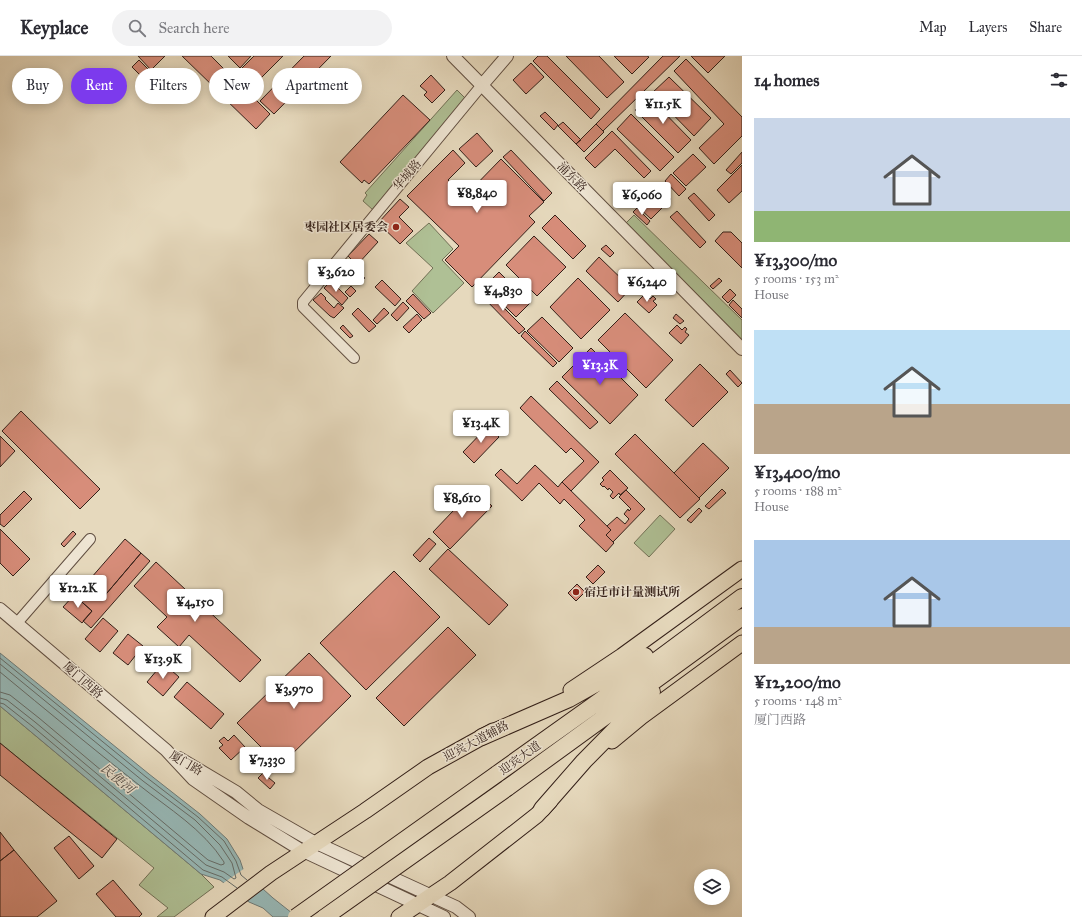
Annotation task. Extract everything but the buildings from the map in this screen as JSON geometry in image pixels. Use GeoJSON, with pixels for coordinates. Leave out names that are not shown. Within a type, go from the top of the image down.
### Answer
{"type":"FeatureCollection","features":[{"type":"Feature","properties":{"kind":"highway"},"geometry":{"type":"LineString","coordinates":[[482,737],[569,699],[620,671],[644,657],[742,586]]}},
{"type":"Feature","properties":{"kind":"highway","name":"迎宾大道"},"geometry":{"type":"LineString","coordinates":[[296,917],[657,660],[742,597]]}},
{"type":"Feature","properties":{"kind":"highway","name":"迎宾大道"},"geometry":{"type":"LineString","coordinates":[[325,917],[507,788],[742,617]]}},
{"type":"Feature","properties":{"kind":"highway"},"geometry":{"type":"LineString","coordinates":[[542,809],[604,740],[652,692],[700,648]]}},
{"type":"Feature","properties":{"kind":"main road","name":"迎宾大道辅路"},"geometry":{"type":"LineString","coordinates":[[213,917],[271,873],[428,767],[570,691],[622,656],[742,569]]}},
{"type":"Feature","properties":{"kind":"main road"},"geometry":{"type":"LineString","coordinates":[[399,917],[450,883],[537,815],[591,758],[641,717],[742,643]]}},
{"type":"Feature","properties":{"kind":"street","name":"浦东路"},"geometry":{"type":"LineString","coordinates":[[453,56],[742,349]]}},
{"type":"Feature","properties":{"kind":"street","name":"华城路"},"geometry":{"type":"LineString","coordinates":[[354,358],[303,307],[303,302],[307,295],[482,85],[508,56]]}},
{"type":"Feature","properties":{"kind":"street"},"geometry":{"type":"LineString","coordinates":[[17,623],[90,539]]}},
{"type":"Feature","properties":{"kind":"street","name":"厦门西路"},"geometry":{"type":"LineString","coordinates":[[0,609],[166,750]]}},
{"type":"Feature","properties":{"kind":"street","name":"厦门路"},"geometry":{"type":"LineString","coordinates":[[166,750],[236,792],[258,810],[310,847],[444,917]]}},
{"type":"Feature","properties":{"kind":"street","name":"厦门路"},"geometry":{"type":"LineString","coordinates":[[310,847],[431,895],[456,907],[469,917]]}},
{"type":"Feature","properties":{"kind":"green space"},"geometry":{"type":"Polygon","coordinates":[[[457,90],[467,100],[373,210],[363,201],[367,195],[365,193],[457,90]]]}},
{"type":"Feature","properties":{"kind":"green space"},"geometry":{"type":"Polygon","coordinates":[[[634,215],[742,320],[742,340],[626,223],[634,215]]]}},
{"type":"Feature","properties":{"kind":"green space"},"geometry":{"type":"Polygon","coordinates":[[[429,223],[453,249],[442,260],[464,283],[433,313],[412,291],[433,268],[406,243],[429,223]]]}},
{"type":"Feature","properties":{"kind":"green space"},"geometry":{"type":"Polygon","coordinates":[[[660,515],[675,529],[649,557],[634,543],[660,515]]]}},
{"type":"Feature","properties":{"kind":"green space"},"geometry":{"type":"Polygon","coordinates":[[[0,706],[201,874],[214,887],[174,917],[157,917],[168,908],[139,885],[154,868],[0,743],[0,706]]]}},
{"type":"Feature","properties":{"kind":"water","name":"民便河"},"geometry":{"type":"Polygon","coordinates":[[[0,653],[200,814],[227,839],[240,860],[244,872],[297,917],[273,917],[263,908],[249,902],[220,880],[201,874],[0,706],[0,653]]]}},
{"type":"Feature","properties":{"kind":"pier"},"geometry":{"type":"Polygon","coordinates":[[[245,868],[246,871],[265,888],[246,902],[222,884],[245,868]]]}},
{"type":"Feature","properties":{"kind":"place","name":"枣园社区居委会"},"geometry":{"type":"Point","coordinates":[396,227]}},
{"type":"Feature","properties":{"kind":"place","name":"宿迁市计量测试所"},"geometry":{"type":"Point","coordinates":[576,592]}}]}
